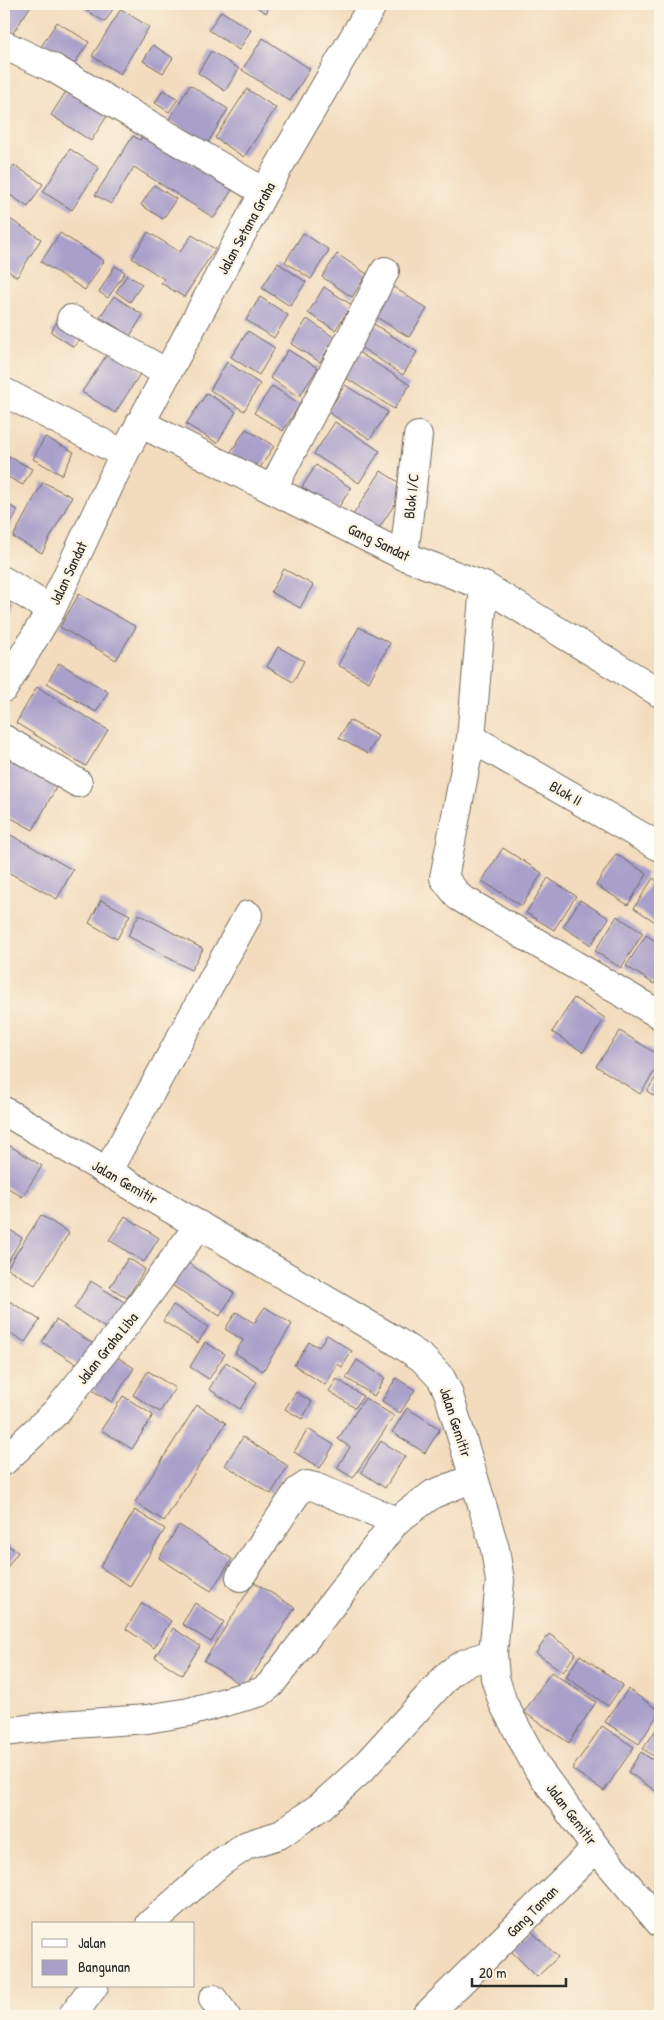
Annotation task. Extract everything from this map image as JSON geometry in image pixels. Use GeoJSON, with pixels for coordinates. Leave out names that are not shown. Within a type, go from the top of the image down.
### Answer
{"type":"FeatureCollection","features":[{"type":"Feature","properties":{"kind":"street","name":"Jalan Setana Graha"},"geometry":{"type":"LineString","coordinates":[[124,454],[264,192],[373,4]]}},
{"type":"Feature","properties":{"kind":"street"},"geometry":{"type":"LineString","coordinates":[[4,45],[55,69],[264,192]]}},
{"type":"Feature","properties":{"kind":"street"},"geometry":{"type":"LineString","coordinates":[[273,488],[384,271]]}},
{"type":"Feature","properties":{"kind":"street"},"geometry":{"type":"LineString","coordinates":[[71,319],[167,373]]}},
{"type":"Feature","properties":{"kind":"street"},"geometry":{"type":"LineString","coordinates":[[4,392],[124,454]]}},
{"type":"Feature","properties":{"kind":"street","name":"Gang Sandat"},"geometry":{"type":"LineString","coordinates":[[140,423],[273,488],[404,556],[484,586],[660,693]]}},
{"type":"Feature","properties":{"kind":"street","name":"Blok I/C"},"geometry":{"type":"LineString","coordinates":[[404,556],[418,436]]}},
{"type":"Feature","properties":{"kind":"street","name":"Jalan Sandat"},"geometry":{"type":"LineString","coordinates":[[4,688],[51,610],[124,454]]}},
{"type":"Feature","properties":{"kind":"street"},"geometry":{"type":"LineString","coordinates":[[4,581],[51,610]]}},
{"type":"Feature","properties":{"kind":"street"},"geometry":{"type":"LineString","coordinates":[[484,586],[471,738],[444,878],[459,897],[660,1015]]}},
{"type":"Feature","properties":{"kind":"street","name":"Blok II"},"geometry":{"type":"LineString","coordinates":[[471,738],[660,848]]}},
{"type":"Feature","properties":{"kind":"street"},"geometry":{"type":"LineString","coordinates":[[4,739],[78,783]]}},
{"type":"Feature","properties":{"kind":"street"},"geometry":{"type":"LineString","coordinates":[[107,1172],[248,915]]}},
{"type":"Feature","properties":{"kind":"street","name":"Jalan Gemitir"},"geometry":{"type":"LineString","coordinates":[[4,1111],[422,1358],[441,1378],[448,1392],[494,1549],[500,1581],[493,1653],[495,1678],[503,1703],[538,1769],[596,1848],[660,1923]]}},
{"type":"Feature","properties":{"kind":"street","name":"Jalan Graha Liba"},"geometry":{"type":"LineString","coordinates":[[4,1461],[56,1412],[128,1322],[199,1225]]}},
{"type":"Feature","properties":{"kind":"street"},"geometry":{"type":"LineString","coordinates":[[4,1732],[60,1725],[147,1719],[189,1712],[261,1692],[270,1685],[396,1520],[432,1494],[474,1478]]}},
{"type":"Feature","properties":{"kind":"street"},"geometry":{"type":"LineString","coordinates":[[240,1577],[302,1487],[307,1485],[396,1520]]}},
{"type":"Feature","properties":{"kind":"street"},"geometry":{"type":"LineString","coordinates":[[152,1922],[221,1862],[247,1845],[279,1835],[321,1806],[362,1769],[449,1674],[463,1664],[493,1653]]}},
{"type":"Feature","properties":{"kind":"street","name":"Gang Taman"},"geometry":{"type":"LineString","coordinates":[[426,2016],[596,1848]]}},
{"type":"Feature","properties":{"kind":"street"},"geometry":{"type":"LineString","coordinates":[[72,2016],[93,1988]]}},
{"type":"Feature","properties":{"kind":"building"},"geometry":{"type":"Polygon","coordinates":[[[4,4],[32,4],[11,36],[4,31],[4,4]]]}},
{"type":"Feature","properties":{"kind":"building"},"geometry":{"type":"Polygon","coordinates":[[[87,4],[105,4],[113,9],[105,22],[84,9],[87,4]]]}},
{"type":"Feature","properties":{"kind":"building"},"geometry":{"type":"Polygon","coordinates":[[[252,4],[271,4],[266,13],[252,4]]]}},
{"type":"Feature","properties":{"kind":"building"},"geometry":{"type":"Polygon","coordinates":[[[121,9],[149,27],[120,74],[92,56],[121,9]]]}},
{"type":"Feature","properties":{"kind":"building"},"geometry":{"type":"Polygon","coordinates":[[[221,11],[251,30],[239,50],[209,30],[221,11]]]}},
{"type":"Feature","properties":{"kind":"building"},"geometry":{"type":"Polygon","coordinates":[[[57,22],[89,42],[72,67],[41,47],[57,22]]]}},
{"type":"Feature","properties":{"kind":"building"},"geometry":{"type":"Polygon","coordinates":[[[263,38],[310,69],[290,101],[242,70],[263,38]]]}},
{"type":"Feature","properties":{"kind":"building"},"geometry":{"type":"Polygon","coordinates":[[[153,45],[173,58],[163,73],[143,61],[153,45]]]}},
{"type":"Feature","properties":{"kind":"building"},"geometry":{"type":"Polygon","coordinates":[[[211,51],[239,69],[225,91],[198,73],[211,51]]]}},
{"type":"Feature","properties":{"kind":"building"},"geometry":{"type":"Polygon","coordinates":[[[190,85],[228,109],[207,144],[169,120],[190,85]]]}},
{"type":"Feature","properties":{"kind":"building"},"geometry":{"type":"Polygon","coordinates":[[[247,89],[276,108],[244,157],[215,138],[247,89]]]}},
{"type":"Feature","properties":{"kind":"building"},"geometry":{"type":"Polygon","coordinates":[[[67,90],[107,116],[91,141],[51,115],[67,90]]]}},
{"type":"Feature","properties":{"kind":"building"},"geometry":{"type":"Polygon","coordinates":[[[163,90],[178,99],[169,112],[155,103],[163,90]]]}},
{"type":"Feature","properties":{"kind":"building"},"geometry":{"type":"Polygon","coordinates":[[[145,134],[232,190],[214,218],[134,167],[111,204],[95,195],[133,136],[140,140],[145,134]]]}},
{"type":"Feature","properties":{"kind":"building"},"geometry":{"type":"Polygon","coordinates":[[[70,149],[99,168],[72,210],[43,192],[70,149]]]}},
{"type":"Feature","properties":{"kind":"building"},"geometry":{"type":"Polygon","coordinates":[[[14,165],[43,184],[28,207],[4,191],[4,182],[14,165]]]}},
{"type":"Feature","properties":{"kind":"building"},"geometry":{"type":"Polygon","coordinates":[[[154,185],[176,199],[163,219],[141,205],[154,185]]]}},
{"type":"Feature","properties":{"kind":"building"},"geometry":{"type":"Polygon","coordinates":[[[5,216],[41,239],[17,277],[4,268],[5,216]]]}},
{"type":"Feature","properties":{"kind":"building"},"geometry":{"type":"Polygon","coordinates":[[[148,232],[180,252],[192,235],[215,249],[184,297],[161,283],[164,279],[132,258],[148,232]]]}},
{"type":"Feature","properties":{"kind":"building"},"geometry":{"type":"Polygon","coordinates":[[[60,233],[104,261],[85,290],[41,262],[60,233]]]}},
{"type":"Feature","properties":{"kind":"building"},"geometry":{"type":"Polygon","coordinates":[[[303,233],[329,250],[311,279],[285,262],[303,233]]]}},
{"type":"Feature","properties":{"kind":"building"},"geometry":{"type":"Polygon","coordinates":[[[337,254],[367,274],[352,297],[322,277],[337,254]]]}},
{"type":"Feature","properties":{"kind":"building"},"geometry":{"type":"Polygon","coordinates":[[[278,263],[306,282],[290,306],[262,288],[278,263]]]}},
{"type":"Feature","properties":{"kind":"building"},"geometry":{"type":"Polygon","coordinates":[[[115,266],[125,272],[108,298],[99,292],[115,266]]]}},
{"type":"Feature","properties":{"kind":"building"},"geometry":{"type":"Polygon","coordinates":[[[127,275],[142,284],[130,302],[116,292],[127,275]]]}},
{"type":"Feature","properties":{"kind":"building"},"geometry":{"type":"Polygon","coordinates":[[[392,286],[427,309],[409,337],[373,315],[392,286]]]}},
{"type":"Feature","properties":{"kind":"building"},"geometry":{"type":"Polygon","coordinates":[[[324,287],[352,305],[335,330],[308,313],[324,287]]]}},
{"type":"Feature","properties":{"kind":"building"},"geometry":{"type":"Polygon","coordinates":[[[114,296],[143,315],[130,336],[100,317],[114,296]]]}},
{"type":"Feature","properties":{"kind":"building"},"geometry":{"type":"Polygon","coordinates":[[[260,297],[288,315],[274,338],[246,320],[260,297]]]}},
{"type":"Feature","properties":{"kind":"building"},"geometry":{"type":"Polygon","coordinates":[[[60,317],[83,332],[74,347],[51,332],[60,317]]]}},
{"type":"Feature","properties":{"kind":"building"},"geometry":{"type":"Polygon","coordinates":[[[307,319],[335,338],[320,362],[291,344],[307,319]]]}},
{"type":"Feature","properties":{"kind":"building"},"geometry":{"type":"Polygon","coordinates":[[[374,324],[417,352],[403,375],[359,346],[374,324]]]}},
{"type":"Feature","properties":{"kind":"building"},"geometry":{"type":"Polygon","coordinates":[[[248,331],[275,348],[259,375],[231,357],[248,331]]]}},
{"type":"Feature","properties":{"kind":"building"},"geometry":{"type":"Polygon","coordinates":[[[110,350],[142,371],[115,413],[82,392],[110,350]]]}},
{"type":"Feature","properties":{"kind":"building"},"geometry":{"type":"Polygon","coordinates":[[[288,350],[318,368],[299,397],[270,378],[288,350]]]}},
{"type":"Feature","properties":{"kind":"building"},"geometry":{"type":"Polygon","coordinates":[[[358,352],[410,385],[394,409],[343,376],[358,352]]]}},
{"type":"Feature","properties":{"kind":"building"},"geometry":{"type":"Polygon","coordinates":[[[227,362],[260,384],[244,411],[210,390],[227,362]]]}},
{"type":"Feature","properties":{"kind":"building"},"geometry":{"type":"Polygon","coordinates":[[[345,385],[388,412],[370,439],[328,412],[345,385]]]}},
{"type":"Feature","properties":{"kind":"building"},"geometry":{"type":"Polygon","coordinates":[[[272,386],[300,404],[283,431],[254,413],[272,386]]]}},
{"type":"Feature","properties":{"kind":"building"},"geometry":{"type":"Polygon","coordinates":[[[207,393],[236,412],[217,443],[186,424],[207,393]]]}},
{"type":"Feature","properties":{"kind":"building"},"geometry":{"type":"Polygon","coordinates":[[[335,422],[380,451],[359,483],[314,454],[335,422]]]}},
{"type":"Feature","properties":{"kind":"building"},"geometry":{"type":"Polygon","coordinates":[[[246,429],[274,446],[258,471],[230,453],[246,429]]]}},
{"type":"Feature","properties":{"kind":"building"},"geometry":{"type":"Polygon","coordinates":[[[45,437],[74,452],[62,475],[33,459],[45,437]]]}},
{"type":"Feature","properties":{"kind":"building"},"geometry":{"type":"Polygon","coordinates":[[[10,457],[32,469],[23,485],[4,475],[4,468],[10,457]]]}},
{"type":"Feature","properties":{"kind":"building"},"geometry":{"type":"Polygon","coordinates":[[[316,465],[351,488],[337,510],[302,487],[316,465]]]}},
{"type":"Feature","properties":{"kind":"building"},"geometry":{"type":"Polygon","coordinates":[[[381,471],[406,487],[377,531],[353,515],[381,471]]]}},
{"type":"Feature","properties":{"kind":"building"},"geometry":{"type":"Polygon","coordinates":[[[43,482],[72,497],[42,553],[13,537],[43,482]]]}},
{"type":"Feature","properties":{"kind":"building"},"geometry":{"type":"Polygon","coordinates":[[[4,503],[18,510],[4,537],[4,503]]]}},
{"type":"Feature","properties":{"kind":"building"},"geometry":{"type":"Polygon","coordinates":[[[284,569],[313,585],[300,608],[271,592],[284,569]]]}},
{"type":"Feature","properties":{"kind":"building"},"geometry":{"type":"Polygon","coordinates":[[[79,594],[136,627],[116,660],[60,627],[79,594]]]}},
{"type":"Feature","properties":{"kind":"building"},"geometry":{"type":"Polygon","coordinates":[[[4,601],[12,606],[4,620],[4,601]]]}},
{"type":"Feature","properties":{"kind":"building"},"geometry":{"type":"Polygon","coordinates":[[[359,627],[390,643],[369,682],[338,665],[359,627]]]}},
{"type":"Feature","properties":{"kind":"building"},"geometry":{"type":"Polygon","coordinates":[[[278,647],[304,661],[293,682],[267,667],[278,647]]]}},
{"type":"Feature","properties":{"kind":"building"},"geometry":{"type":"Polygon","coordinates":[[[59,663],[108,692],[96,712],[47,683],[59,663]]]}},
{"type":"Feature","properties":{"kind":"building"},"geometry":{"type":"Polygon","coordinates":[[[37,687],[108,730],[86,766],[16,723],[37,687]]]}},
{"type":"Feature","properties":{"kind":"building"},"geometry":{"type":"Polygon","coordinates":[[[349,720],[378,736],[368,754],[339,738],[349,720]]]}},
{"type":"Feature","properties":{"kind":"building"},"geometry":{"type":"Polygon","coordinates":[[[4,754],[58,784],[33,830],[4,814],[4,754]]]}},
{"type":"Feature","properties":{"kind":"building"},"geometry":{"type":"Polygon","coordinates":[[[11,835],[73,870],[57,899],[4,870],[4,848],[11,835]]]}},
{"type":"Feature","properties":{"kind":"building"},"geometry":{"type":"Polygon","coordinates":[[[503,848],[542,873],[522,906],[482,881],[503,848]]]}},
{"type":"Feature","properties":{"kind":"building"},"geometry":{"type":"Polygon","coordinates":[[[616,854],[647,874],[628,905],[596,885],[616,854]]]}},
{"type":"Feature","properties":{"kind":"building"},"geometry":{"type":"Polygon","coordinates":[[[548,878],[576,896],[554,930],[526,913],[548,878]]]}},
{"type":"Feature","properties":{"kind":"building"},"geometry":{"type":"Polygon","coordinates":[[[653,878],[660,883],[660,925],[634,908],[653,878]]]}},
{"type":"Feature","properties":{"kind":"building"},"geometry":{"type":"Polygon","coordinates":[[[101,900],[130,915],[117,939],[89,923],[101,900]]]}},
{"type":"Feature","properties":{"kind":"building"},"geometry":{"type":"Polygon","coordinates":[[[580,900],[609,918],[591,945],[563,927],[580,900]]]}},
{"type":"Feature","properties":{"kind":"building"},"geometry":{"type":"Polygon","coordinates":[[[139,914],[203,949],[191,970],[128,936],[139,914]]]}},
{"type":"Feature","properties":{"kind":"building"},"geometry":{"type":"Polygon","coordinates":[[[617,916],[643,933],[621,968],[595,951],[617,916]]]}},
{"type":"Feature","properties":{"kind":"building"},"geometry":{"type":"Polygon","coordinates":[[[646,935],[660,944],[660,973],[654,984],[626,966],[646,935]]]}},
{"type":"Feature","properties":{"kind":"building"},"geometry":{"type":"Polygon","coordinates":[[[574,998],[605,1018],[583,1052],[552,1032],[574,998]]]}},
{"type":"Feature","properties":{"kind":"building"},"geometry":{"type":"Polygon","coordinates":[[[620,1031],[660,1056],[660,1063],[640,1094],[596,1066],[620,1031]]]}},
{"type":"Feature","properties":{"kind":"building"},"geometry":{"type":"Polygon","coordinates":[[[660,1071],[660,1100],[647,1091],[660,1071]]]}},
{"type":"Feature","properties":{"kind":"building"},"geometry":{"type":"Polygon","coordinates":[[[4,1142],[42,1166],[22,1197],[4,1185],[4,1142]]]}},
{"type":"Feature","properties":{"kind":"building"},"geometry":{"type":"Polygon","coordinates":[[[41,1215],[69,1233],[35,1285],[7,1268],[41,1215]]]}},
{"type":"Feature","properties":{"kind":"building"},"geometry":{"type":"Polygon","coordinates":[[[125,1216],[159,1238],[144,1262],[109,1240],[125,1216]]]}},
{"type":"Feature","properties":{"kind":"building"},"geometry":{"type":"Polygon","coordinates":[[[6,1227],[22,1238],[4,1267],[4,1230],[6,1227]]]}},
{"type":"Feature","properties":{"kind":"building"},"geometry":{"type":"Polygon","coordinates":[[[128,1258],[145,1269],[127,1298],[110,1287],[128,1258]]]}},
{"type":"Feature","properties":{"kind":"building"},"geometry":{"type":"Polygon","coordinates":[[[182,1259],[234,1293],[220,1316],[167,1282],[182,1259]]]}},
{"type":"Feature","properties":{"kind":"building"},"geometry":{"type":"Polygon","coordinates":[[[91,1281],[127,1304],[110,1331],[74,1308],[91,1281]]]}},
{"type":"Feature","properties":{"kind":"building"},"geometry":{"type":"Polygon","coordinates":[[[9,1301],[40,1320],[25,1342],[4,1329],[4,1309],[9,1301]]]}},
{"type":"Feature","properties":{"kind":"building"},"geometry":{"type":"Polygon","coordinates":[[[173,1305],[208,1327],[198,1343],[163,1321],[173,1305]]]}},
{"type":"Feature","properties":{"kind":"building"},"geometry":{"type":"Polygon","coordinates":[[[265,1307],[292,1324],[263,1371],[235,1353],[243,1340],[225,1329],[236,1312],[254,1323],[265,1307]]]}},
{"type":"Feature","properties":{"kind":"building"},"geometry":{"type":"Polygon","coordinates":[[[56,1320],[95,1345],[81,1367],[42,1342],[56,1320]]]}},
{"type":"Feature","properties":{"kind":"building"},"geometry":{"type":"Polygon","coordinates":[[[327,1335],[352,1351],[342,1367],[338,1364],[325,1385],[294,1365],[309,1342],[319,1347],[327,1335]]]}},
{"type":"Feature","properties":{"kind":"building"},"geometry":{"type":"Polygon","coordinates":[[[205,1342],[225,1354],[209,1379],[190,1367],[205,1342]]]}},
{"type":"Feature","properties":{"kind":"building"},"geometry":{"type":"Polygon","coordinates":[[[114,1355],[134,1368],[112,1402],[92,1390],[114,1355]]]}},
{"type":"Feature","properties":{"kind":"building"},"geometry":{"type":"Polygon","coordinates":[[[357,1360],[385,1378],[374,1396],[346,1378],[357,1360]]]}},
{"type":"Feature","properties":{"kind":"building"},"geometry":{"type":"Polygon","coordinates":[[[226,1362],[257,1382],[240,1409],[209,1389],[226,1362]]]}},
{"type":"Feature","properties":{"kind":"building"},"geometry":{"type":"Polygon","coordinates":[[[148,1371],[175,1388],[160,1412],[133,1395],[148,1371]]]}},
{"type":"Feature","properties":{"kind":"building"},"geometry":{"type":"Polygon","coordinates":[[[396,1378],[415,1390],[400,1413],[382,1401],[396,1378]]]}},
{"type":"Feature","properties":{"kind":"building"},"geometry":{"type":"Polygon","coordinates":[[[337,1379],[363,1396],[355,1408],[329,1391],[337,1379]]]}},
{"type":"Feature","properties":{"kind":"building"},"geometry":{"type":"Polygon","coordinates":[[[296,1392],[312,1402],[302,1419],[285,1409],[296,1392]]]}},
{"type":"Feature","properties":{"kind":"building"},"geometry":{"type":"Polygon","coordinates":[[[123,1396],[153,1415],[132,1449],[101,1430],[123,1396]]]}},
{"type":"Feature","properties":{"kind":"building"},"geometry":{"type":"Polygon","coordinates":[[[365,1398],[394,1416],[353,1478],[337,1468],[350,1447],[338,1439],[365,1398]]]}},
{"type":"Feature","properties":{"kind":"building"},"geometry":{"type":"Polygon","coordinates":[[[197,1405],[226,1423],[164,1521],[135,1502],[197,1405]]]}},
{"type":"Feature","properties":{"kind":"building"},"geometry":{"type":"Polygon","coordinates":[[[407,1408],[440,1429],[425,1453],[392,1432],[407,1408]]]}},
{"type":"Feature","properties":{"kind":"building"},"geometry":{"type":"Polygon","coordinates":[[[308,1429],[334,1445],[320,1468],[294,1452],[308,1429]]]}},
{"type":"Feature","properties":{"kind":"building"},"geometry":{"type":"Polygon","coordinates":[[[243,1437],[288,1466],[271,1494],[225,1465],[243,1437]]]}},
{"type":"Feature","properties":{"kind":"building"},"geometry":{"type":"Polygon","coordinates":[[[381,1441],[405,1456],[385,1488],[361,1472],[381,1441]]]}},
{"type":"Feature","properties":{"kind":"building"},"geometry":{"type":"Polygon","coordinates":[[[135,1510],[165,1529],[130,1586],[100,1567],[135,1510]]]}},
{"type":"Feature","properties":{"kind":"building"},"geometry":{"type":"Polygon","coordinates":[[[179,1525],[232,1559],[211,1591],[159,1558],[179,1525]]]}},
{"type":"Feature","properties":{"kind":"building"},"geometry":{"type":"Polygon","coordinates":[[[4,1543],[18,1552],[4,1572],[4,1543]]]}},
{"type":"Feature","properties":{"kind":"building"},"geometry":{"type":"Polygon","coordinates":[[[254,1582],[295,1608],[245,1687],[204,1661],[254,1582]]]}},
{"type":"Feature","properties":{"kind":"building"},"geometry":{"type":"Polygon","coordinates":[[[142,1603],[171,1621],[154,1648],[126,1629],[142,1603]]]}},
{"type":"Feature","properties":{"kind":"building"},"geometry":{"type":"Polygon","coordinates":[[[195,1603],[224,1622],[211,1642],[182,1624],[195,1603]]]}},
{"type":"Feature","properties":{"kind":"building"},"geometry":{"type":"Polygon","coordinates":[[[173,1628],[200,1646],[182,1675],[155,1657],[173,1628]]]}},
{"type":"Feature","properties":{"kind":"building"},"geometry":{"type":"Polygon","coordinates":[[[549,1634],[576,1653],[563,1672],[536,1653],[549,1634]]]}},
{"type":"Feature","properties":{"kind":"building"},"geometry":{"type":"Polygon","coordinates":[[[580,1655],[623,1685],[608,1706],[566,1677],[580,1655]]]}},
{"type":"Feature","properties":{"kind":"building"},"geometry":{"type":"Polygon","coordinates":[[[551,1672],[596,1702],[569,1743],[524,1712],[551,1672]]]}},
{"type":"Feature","properties":{"kind":"building"},"geometry":{"type":"Polygon","coordinates":[[[628,1689],[660,1711],[639,1744],[605,1722],[628,1689]]]}},
{"type":"Feature","properties":{"kind":"building"},"geometry":{"type":"Polygon","coordinates":[[[660,1724],[660,1760],[643,1749],[660,1724]]]}},
{"type":"Feature","properties":{"kind":"building"},"geometry":{"type":"Polygon","coordinates":[[[602,1726],[634,1747],[604,1791],[572,1769],[602,1726]]]}},
{"type":"Feature","properties":{"kind":"building"},"geometry":{"type":"Polygon","coordinates":[[[641,1752],[660,1765],[660,1794],[628,1772],[641,1752]]]}},
{"type":"Feature","properties":{"kind":"building"},"geometry":{"type":"Polygon","coordinates":[[[531,1931],[558,1957],[537,1977],[511,1951],[531,1931]]]}}]}
